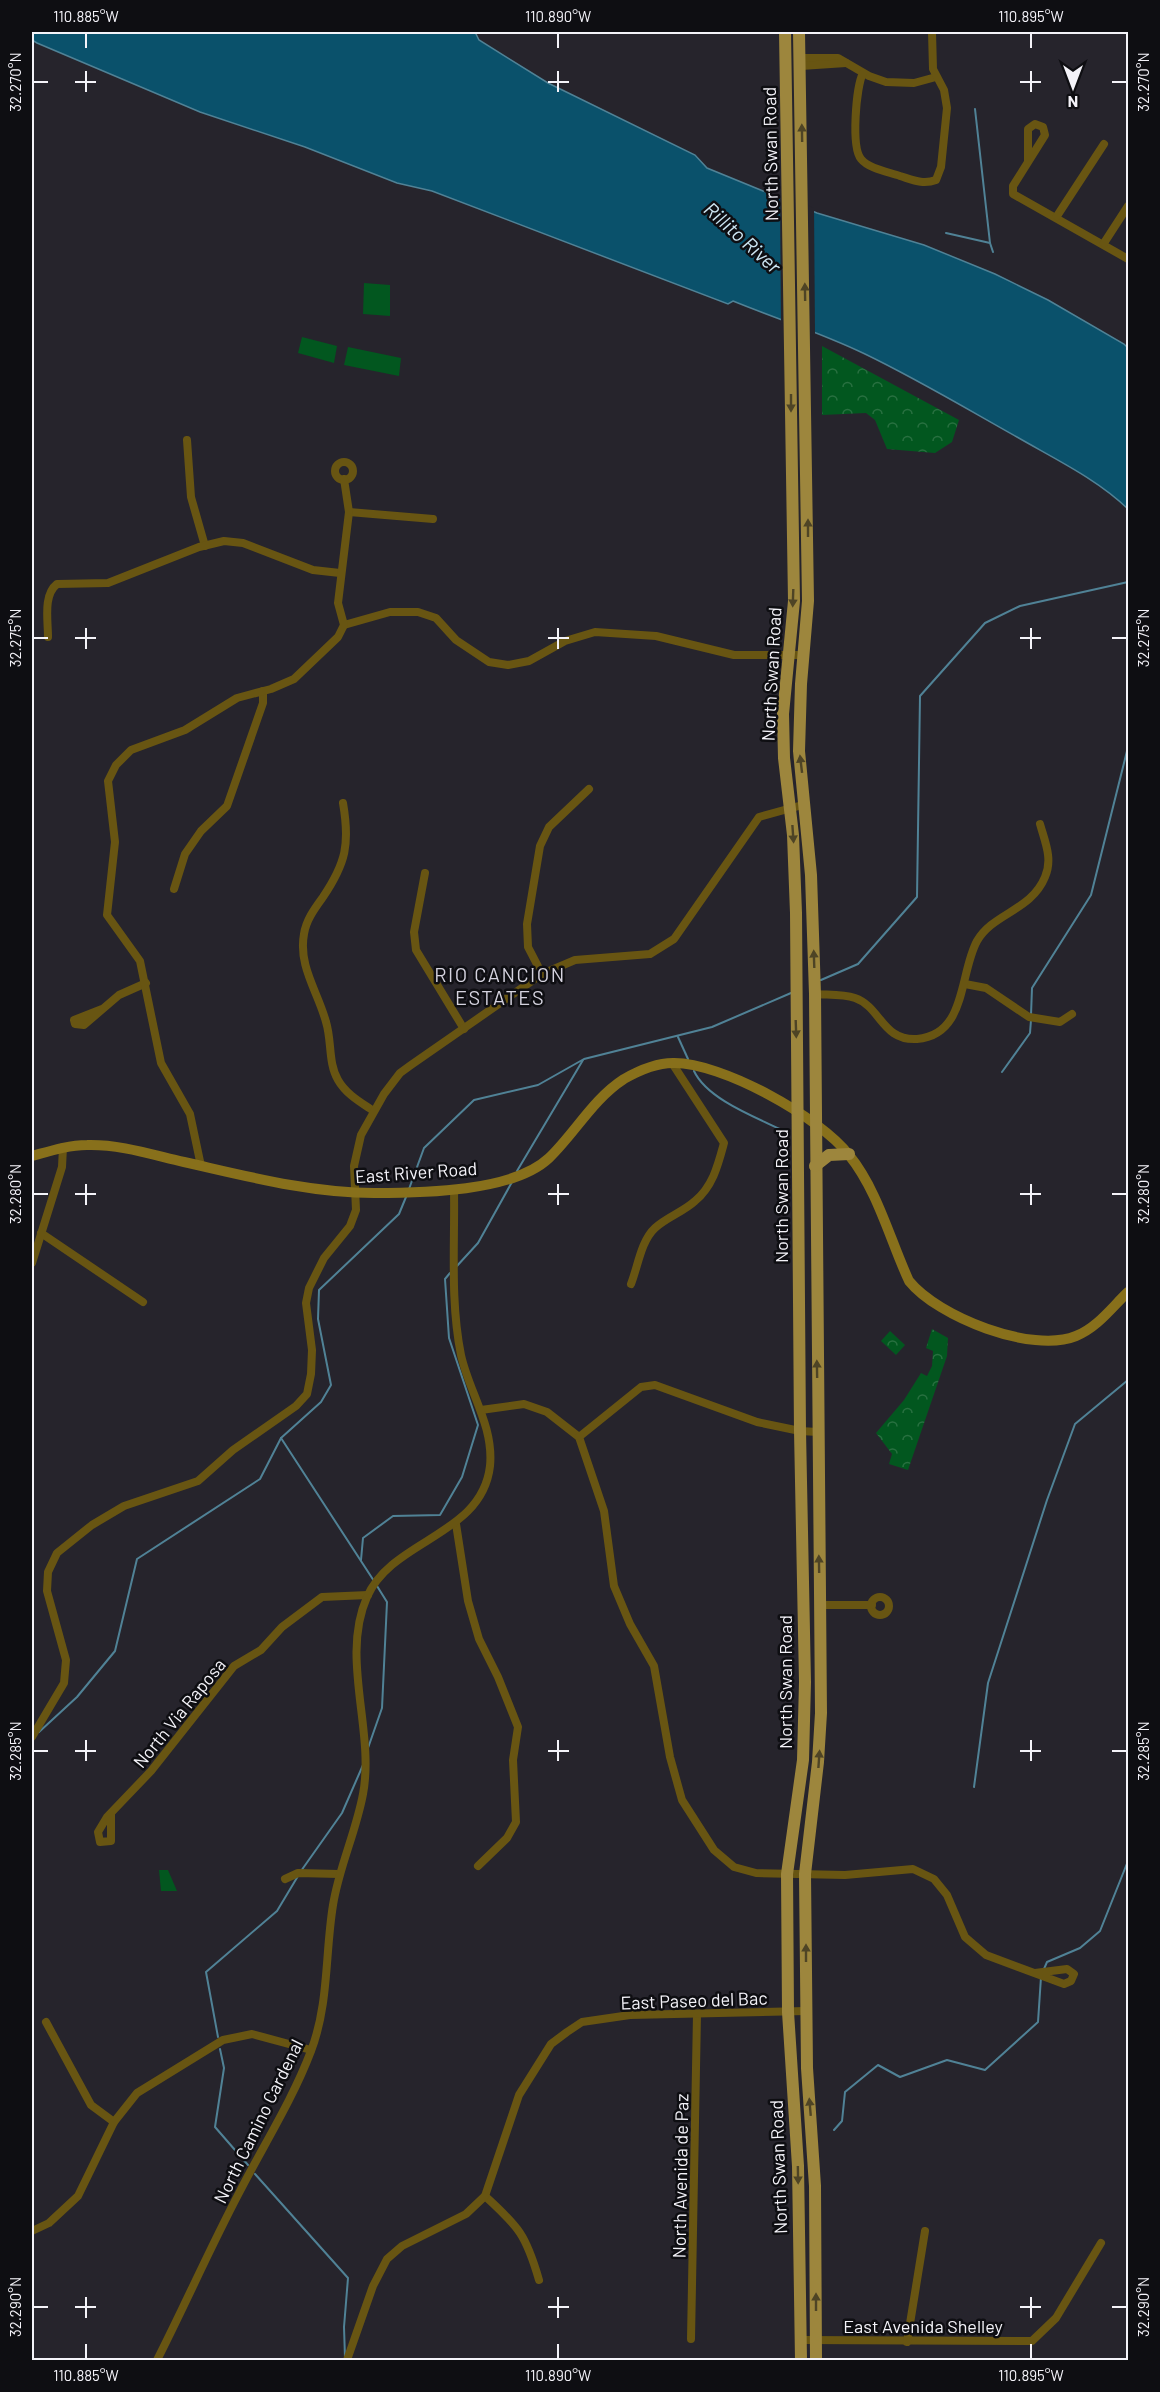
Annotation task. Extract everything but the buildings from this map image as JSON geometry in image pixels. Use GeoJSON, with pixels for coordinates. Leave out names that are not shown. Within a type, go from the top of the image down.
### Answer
{"type":"FeatureCollection","features":[{"type":"Feature","properties":{"kind":"main road","name":"North Swan Road"},"geometry":{"type":"LineString","coordinates":[[785,32],[794,601],[784,725],[796,913],[800,1431],[806,1682],[803,1760],[787,1874],[788,2012],[798,2166],[801,2361]]}},
{"type":"Feature","properties":{"kind":"main road","name":"North Swan Road"},"geometry":{"type":"LineString","coordinates":[[799,32],[806,350],[808,602],[803,655],[800,751],[811,875],[814,994],[820,1605],[820,1743],[805,1874],[806,2011],[815,2186],[816,2361]]}},
{"type":"Feature","properties":{"kind":"main road"},"geometry":{"type":"LineString","coordinates":[[815,1166],[829,1155],[849,1154]]}},
{"type":"Feature","properties":{"kind":"street"},"geometry":{"type":"LineString","coordinates":[[863,73],[856,96],[857,148],[860,158],[868,165],[919,182],[936,180],[940,167],[947,108],[944,90],[936,77],[932,64],[932,32]]}},
{"type":"Feature","properties":{"kind":"street"},"geometry":{"type":"LineString","coordinates":[[800,62],[827,61],[838,58],[879,81],[895,83],[914,83],[936,77]]}},
{"type":"Feature","properties":{"kind":"street"},"geometry":{"type":"LineString","coordinates":[[1057,216],[1104,144]]}},
{"type":"Feature","properties":{"kind":"street"},"geometry":{"type":"LineString","coordinates":[[1028,161],[1012,186],[1015,196],[1057,216],[1128,259]]}},
{"type":"Feature","properties":{"kind":"street"},"geometry":{"type":"LineString","coordinates":[[1104,243],[1128,206]]}},
{"type":"Feature","properties":{"kind":"street"},"geometry":{"type":"LineString","coordinates":[[187,441],[191,496],[205,546]]}},
{"type":"Feature","properties":{"kind":"street"},"geometry":{"type":"LineString","coordinates":[[201,1166],[190,1113],[161,1063],[140,961],[107,915],[115,842],[108,781],[116,765],[131,750],[185,730],[237,698],[262,692],[294,679],[338,637],[344,625],[338,603],[349,512],[344,479]]}},
{"type":"Feature","properties":{"kind":"street"},"geometry":{"type":"LineString","coordinates":[[349,512],[433,519]]}},
{"type":"Feature","properties":{"kind":"street"},"geometry":{"type":"LineString","coordinates":[[48,637],[48,598],[51,588],[57,584],[108,583],[224,541],[243,543],[313,570],[340,573]]}},
{"type":"Feature","properties":{"kind":"street"},"geometry":{"type":"LineString","coordinates":[[344,625],[390,612],[418,612],[436,618],[456,640],[489,662],[508,665],[530,662],[566,641],[595,632],[656,636],[734,655],[803,655]]}},
{"type":"Feature","properties":{"kind":"street"},"geometry":{"type":"LineString","coordinates":[[174,889],[185,854],[201,831],[226,806],[263,703],[262,692]]}},
{"type":"Feature","properties":{"kind":"street"},"geometry":{"type":"LineString","coordinates":[[542,974],[528,947],[527,924],[540,846],[549,827],[589,789]]}},
{"type":"Feature","properties":{"kind":"street"},"geometry":{"type":"LineString","coordinates":[[343,803],[348,843],[344,861],[312,913],[304,932],[302,949],[307,972],[326,1021],[333,1067],[338,1080],[352,1096],[372,1110]]}},
{"type":"Feature","properties":{"kind":"street"},"geometry":{"type":"LineString","coordinates":[[32,1737],[64,1683],[66,1660],[47,1591],[48,1572],[57,1553],[92,1525],[124,1506],[198,1481],[233,1450],[307,1394],[312,1350],[306,1303],[309,1288],[324,1258],[350,1226],[356,1210],[355,1155],[372,1110],[400,1073],[542,974],[575,960],[650,954],[674,939],[759,817],[790,806],[806,804]]}},
{"type":"Feature","properties":{"kind":"street"},"geometry":{"type":"LineString","coordinates":[[814,994],[857,998],[870,1008],[885,1027],[900,1036],[916,1039],[932,1036],[943,1030],[953,1017],[965,984],[970,957],[978,939],[989,927],[1026,904],[1046,876],[1050,858],[1040,824]]}},
{"type":"Feature","properties":{"kind":"street"},"geometry":{"type":"LineString","coordinates":[[425,873],[414,932],[416,950],[464,1029]]}},
{"type":"Feature","properties":{"kind":"street"},"geometry":{"type":"LineString","coordinates":[[102,1009],[119,995],[146,983]]}},
{"type":"Feature","properties":{"kind":"street"},"geometry":{"type":"LineString","coordinates":[[965,984],[986,988],[1029,1017],[1059,1022],[1072,1014]]}},
{"type":"Feature","properties":{"kind":"street"},"geometry":{"type":"LineString","coordinates":[[631,1284],[644,1244],[654,1228],[694,1202],[716,1173],[724,1143],[672,1063]]}},
{"type":"Feature","properties":{"kind":"street","name":"East River Road"},"geometry":{"type":"LineString","coordinates":[[32,1156],[63,1148],[96,1144],[131,1149],[301,1187],[355,1193],[454,1189],[531,1172],[547,1160],[586,1114],[624,1079],[653,1066],[672,1063],[696,1065],[729,1076],[798,1111],[828,1132],[849,1154],[875,1199],[909,1281],[919,1293],[945,1311],[1012,1335],[1040,1341],[1059,1341],[1075,1337],[1090,1328],[1128,1292]]}},
{"type":"Feature","properties":{"kind":"street"},"geometry":{"type":"LineString","coordinates":[[32,1263],[62,1167],[63,1148]]}},
{"type":"Feature","properties":{"kind":"street","name":"North Camino Cardenal"},"geometry":{"type":"LineString","coordinates":[[158,2361],[234,2202],[274,2130],[311,2050],[325,2002],[333,1908],[339,1874],[358,1817],[364,1785],[357,1659],[359,1631],[368,1595],[381,1575],[456,1524],[471,1508],[485,1486],[490,1465],[489,1439],[462,1358],[457,1325],[454,1189]]}},
{"type":"Feature","properties":{"kind":"street"},"geometry":{"type":"LineString","coordinates":[[41,1233],[143,1302]]}},
{"type":"Feature","properties":{"kind":"street"},"geometry":{"type":"LineString","coordinates":[[579,1437],[641,1387],[655,1384],[757,1422],[800,1431],[818,1432]]}},
{"type":"Feature","properties":{"kind":"street"},"geometry":{"type":"LineString","coordinates":[[481,1410],[524,1404],[547,1412],[579,1437],[604,1511],[614,1586],[630,1624],[654,1666],[670,1757],[682,1800],[714,1850],[734,1867],[756,1874],[845,1875],[913,1869],[934,1879],[947,1895],[965,1937],[974,1947],[986,1955],[1035,1973]]}},
{"type":"Feature","properties":{"kind":"street"},"geometry":{"type":"LineString","coordinates":[[456,1524],[468,1601],[479,1639],[498,1677],[518,1727],[513,1760],[516,1822],[507,1838],[478,1866]]}},
{"type":"Feature","properties":{"kind":"street","name":"North Via Raposa"},"geometry":{"type":"LineString","coordinates":[[111,1813],[151,1771],[234,1666],[261,1650],[282,1627],[322,1597],[368,1595]]}},
{"type":"Feature","properties":{"kind":"street"},"geometry":{"type":"LineString","coordinates":[[820,1605],[872,1605]]}},
{"type":"Feature","properties":{"kind":"street"},"geometry":{"type":"LineString","coordinates":[[285,1879],[298,1873],[339,1874]]}},
{"type":"Feature","properties":{"kind":"street","name":"East Paseo del Bac"},"geometry":{"type":"LineString","coordinates":[[485,2196],[519,2095],[551,2044],[582,2022],[630,2015],[806,2011]]}},
{"type":"Feature","properties":{"kind":"street","name":"North Avenida de Paz"},"geometry":{"type":"LineString","coordinates":[[692,2339],[697,2013]]}},
{"type":"Feature","properties":{"kind":"street"},"geometry":{"type":"LineString","coordinates":[[46,2022],[91,2105],[114,2122]]}},
{"type":"Feature","properties":{"kind":"street"},"geometry":{"type":"LineString","coordinates":[[32,2231],[49,2223],[78,2196],[114,2122],[137,2093],[223,2040],[252,2034],[311,2050]]}},
{"type":"Feature","properties":{"kind":"street"},"geometry":{"type":"LineString","coordinates":[[348,2361],[373,2286],[387,2259],[402,2246],[466,2214],[485,2196],[512,2220],[529,2244],[539,2280]]}},
{"type":"Feature","properties":{"kind":"street"},"geometry":{"type":"LineString","coordinates":[[907,2342],[925,2232]]}},
{"type":"Feature","properties":{"kind":"street","name":"East Avenida Shelley"},"geometry":{"type":"LineString","coordinates":[[801,2340],[1032,2341],[1056,2318],[1101,2243]]}},
{"type":"Feature","properties":{"kind":"green space"},"geometry":{"type":"Polygon","coordinates":[[[364,283],[390,285],[390,316],[363,314],[364,283]]]}},
{"type":"Feature","properties":{"kind":"green space"},"geometry":{"type":"Polygon","coordinates":[[[302,337],[337,346],[334,363],[298,353],[302,337]]]}},
{"type":"Feature","properties":{"kind":"green space"},"geometry":{"type":"Polygon","coordinates":[[[822,346],[959,420],[952,442],[935,453],[887,449],[875,420],[866,413],[822,415],[822,346]]]}},
{"type":"Feature","properties":{"kind":"green space"},"geometry":{"type":"Polygon","coordinates":[[[348,347],[401,358],[399,376],[344,365],[348,347]]]}},
{"type":"Feature","properties":{"kind":"green space"},"geometry":{"type":"Polygon","coordinates":[[[932,1329],[948,1338],[947,1356],[908,1470],[889,1464],[892,1454],[876,1433],[904,1400],[921,1373],[927,1376],[932,1366],[933,1351],[926,1348],[932,1329]]]}},
{"type":"Feature","properties":{"kind":"green space"},"geometry":{"type":"Polygon","coordinates":[[[890,1331],[905,1345],[896,1355],[881,1341],[890,1331]]]}},
{"type":"Feature","properties":{"kind":"green space"},"geometry":{"type":"Polygon","coordinates":[[[159,1870],[168,1870],[177,1891],[161,1891],[159,1870]]]}},
{"type":"Feature","properties":{"kind":"water","name":"Rillito River"},"geometry":{"type":"Polygon","coordinates":[[[32,32],[475,32],[479,40],[548,83],[695,155],[707,168],[817,213],[924,245],[995,274],[1048,300],[1124,344],[1128,348],[1128,509],[1103,488],[1061,462],[923,384],[849,346],[733,301],[728,304],[432,191],[397,183],[305,147],[200,112],[37,43],[32,40],[32,32]]]}},
{"type":"Feature","properties":{"kind":"pier"},"geometry":{"type":"Polygon","coordinates":[[[780,193],[814,208],[815,336],[781,323],[780,193]]]}},
{"type":"Feature","properties":{"kind":"waterway"},"geometry":{"type":"LineString","coordinates":[[975,109],[990,243]]}},
{"type":"Feature","properties":{"kind":"waterway"},"geometry":{"type":"LineString","coordinates":[[946,233],[990,243],[993,252]]}},
{"type":"Feature","properties":{"kind":"waterway"},"geometry":{"type":"LineString","coordinates":[[821,980],[858,964],[917,897],[920,696],[985,623],[1020,606],[1128,582]]}},
{"type":"Feature","properties":{"kind":"waterway"},"geometry":{"type":"LineString","coordinates":[[1031,1015],[1032,988],[1091,895],[1128,747]]}},
{"type":"Feature","properties":{"kind":"waterway"},"geometry":{"type":"LineString","coordinates":[[409,1189],[424,1148],[474,1100],[538,1085],[584,1059],[712,1027],[791,993]]}},
{"type":"Feature","properties":{"kind":"waterway"},"geometry":{"type":"LineString","coordinates":[[1002,1072],[1030,1033],[1031,1020]]}},
{"type":"Feature","properties":{"kind":"waterway"},"geometry":{"type":"LineString","coordinates":[[678,1037],[688,1059]]}},
{"type":"Feature","properties":{"kind":"waterway"},"geometry":{"type":"LineString","coordinates":[[517,1171],[583,1060]]}},
{"type":"Feature","properties":{"kind":"waterway"},"geometry":{"type":"LineString","coordinates":[[694,1071],[700,1081],[720,1099],[782,1130],[785,1147],[783,1166]]}},
{"type":"Feature","properties":{"kind":"waterway"},"geometry":{"type":"LineString","coordinates":[[456,1267],[478,1243],[512,1182]]}},
{"type":"Feature","properties":{"kind":"waterway"},"geometry":{"type":"LineString","coordinates":[[374,1581],[281,1438],[321,1402],[331,1385],[318,1319],[319,1290],[399,1214],[406,1197]]}},
{"type":"Feature","properties":{"kind":"waterway"},"geometry":{"type":"LineString","coordinates":[[361,1560],[363,1538],[393,1516],[440,1515],[462,1477],[478,1425],[449,1338],[445,1279],[450,1273]]}},
{"type":"Feature","properties":{"kind":"waterway"},"geometry":{"type":"LineString","coordinates":[[974,1787],[988,1683],[1047,1500],[1075,1424],[1128,1380]]}},
{"type":"Feature","properties":{"kind":"waterway"},"geometry":{"type":"LineString","coordinates":[[39,1732],[77,1697],[115,1651],[137,1559],[260,1479],[281,1438]]}},
{"type":"Feature","properties":{"kind":"waterway"},"geometry":{"type":"LineString","coordinates":[[368,1748],[382,1708],[387,1602],[377,1586]]}},
{"type":"Feature","properties":{"kind":"waterway"},"geometry":{"type":"LineString","coordinates":[[301,1871],[342,1813],[363,1765]]}},
{"type":"Feature","properties":{"kind":"waterway"},"geometry":{"type":"LineString","coordinates":[[1044,1969],[1047,1962],[1080,1948],[1100,1931],[1128,1861]]}},
{"type":"Feature","properties":{"kind":"waterway"},"geometry":{"type":"LineString","coordinates":[[218,2037],[206,1972],[277,1911],[298,1876]]}},
{"type":"Feature","properties":{"kind":"waterway"},"geometry":{"type":"LineString","coordinates":[[834,2130],[842,2121],[845,2092],[878,2065],[900,2077],[947,2060],[985,2070],[1038,2022],[1041,1977]]}},
{"type":"Feature","properties":{"kind":"waterway"},"geometry":{"type":"LineString","coordinates":[[220,2049],[224,2068],[215,2127],[248,2165]]}},
{"type":"Feature","properties":{"kind":"waterway"},"geometry":{"type":"LineString","coordinates":[[255,2174],[348,2278],[344,2327],[345,2358]]}},
{"type":"Feature","properties":{"kind":"district","name":"RIO CANCION ESTATES"},"geometry":{"type":"Point","coordinates":[500,986]}}]}
